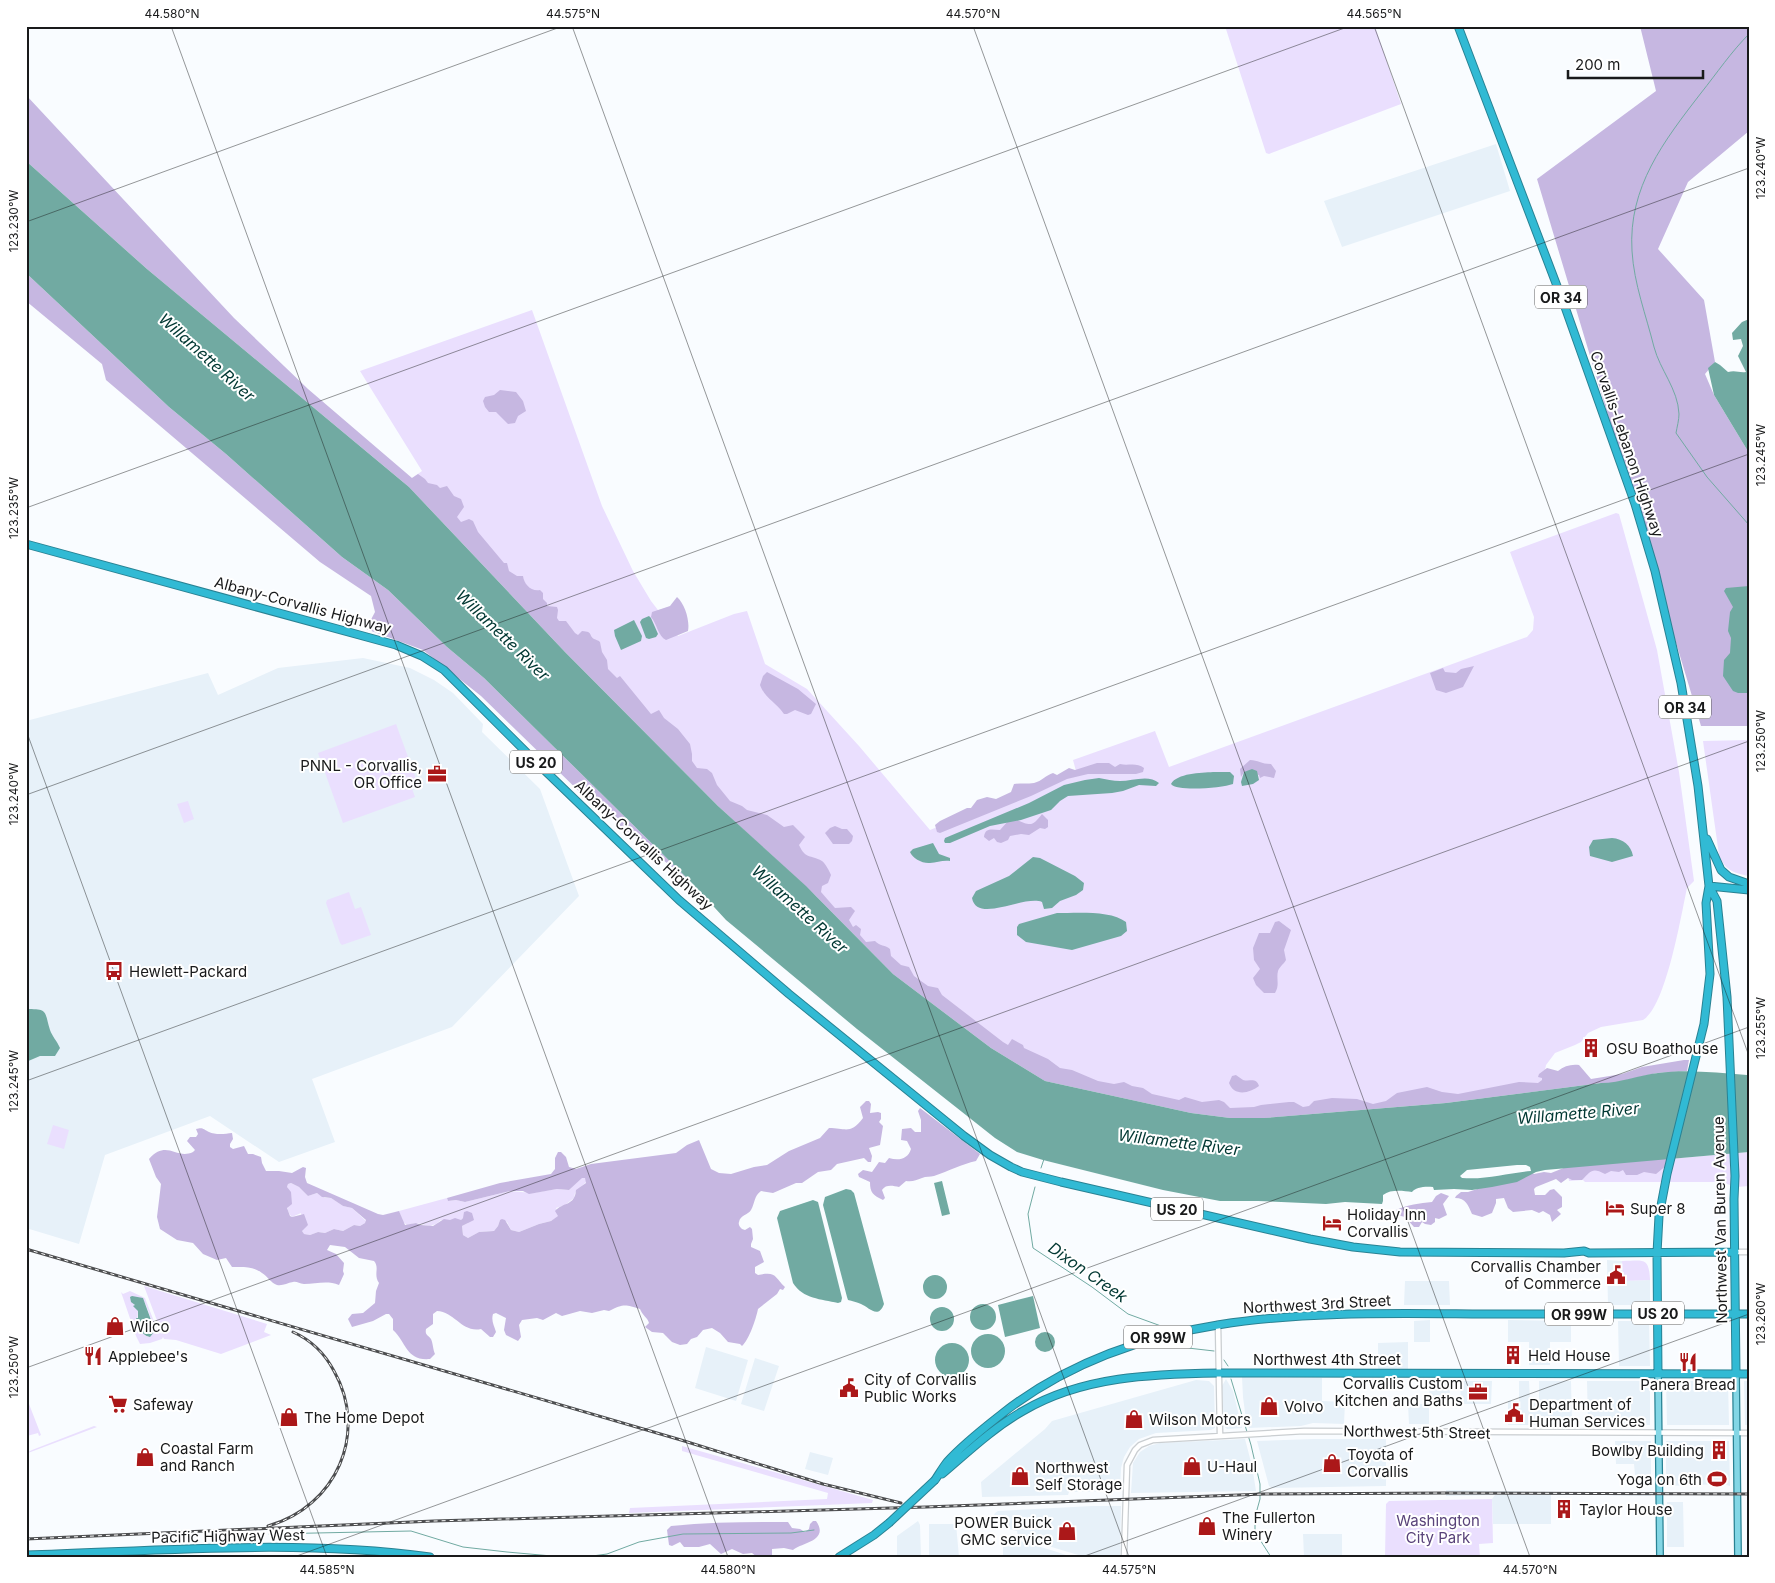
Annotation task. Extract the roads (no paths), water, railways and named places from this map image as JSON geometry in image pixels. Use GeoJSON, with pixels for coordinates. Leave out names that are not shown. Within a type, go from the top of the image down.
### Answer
{"type":"FeatureCollection","features":[{"type":"Feature","properties":{"kind":"highway","name":"Corvallis-Lebanon Highway"},"geometry":{"type":"LineString","coordinates":[[1458,26],[1568,314],[1635,504],[1655,571],[1681,682],[1698,786],[1709,886]]}},
{"type":"Feature","properties":{"kind":"highway","name":"Albany-Corvallis Highway"},"geometry":{"type":"LineString","coordinates":[[26,544],[396,645],[434,662],[453,677],[536,762],[680,900],[789,994],[964,1136],[990,1155],[1022,1172],[1310,1239],[1353,1247],[1400,1252],[1564,1253],[1584,1251],[1588,1253],[1657,1253]]}},
{"type":"Feature","properties":{"kind":"highway","name":"OR 34"},"geometry":{"type":"LineString","coordinates":[[1704,834],[1721,870],[1729,877],[1749,884]]}},
{"type":"Feature","properties":{"kind":"highway"},"geometry":{"type":"LineString","coordinates":[[1709,886],[1749,890]]}},
{"type":"Feature","properties":{"kind":"highway","name":"Northwest Van Buren Avenue"},"geometry":{"type":"LineString","coordinates":[[1709,886],[1717,901],[1728,1023],[1735,1176],[1736,1374]]}},
{"type":"Feature","properties":{"kind":"highway","name":"US 20"},"geometry":{"type":"LineString","coordinates":[[1658,1373],[1657,1253],[1661,1203],[1704,1024],[1710,974],[1706,903],[1709,886]]}},
{"type":"Feature","properties":{"kind":"highway","name":"US 20"},"geometry":{"type":"LineString","coordinates":[[1657,1253],[1735,1252]]}},
{"type":"Feature","properties":{"kind":"highway","name":"Northwest 3rd Street"},"geometry":{"type":"LineString","coordinates":[[935,1480],[948,1462],[995,1419],[1020,1400],[1063,1373],[1100,1356],[1146,1340],[1218,1324],[1277,1317],[1346,1314],[1749,1314]]}},
{"type":"Feature","properties":{"kind":"highway","name":"Northwest 4th Street"},"geometry":{"type":"LineString","coordinates":[[935,1480],[981,1440],[1005,1422],[1033,1406],[1063,1393],[1099,1382],[1138,1376],[1219,1373],[1749,1374]]}},
{"type":"Feature","properties":{"kind":"highway","name":"OR 99W"},"geometry":{"type":"LineString","coordinates":[[839,1557],[889,1523],[935,1480]]}},
{"type":"Feature","properties":{"kind":"highway","name":"Pacific Highway West"},"geometry":{"type":"LineString","coordinates":[[26,1555],[288,1547],[361,1550],[430,1557]]}},
{"type":"Feature","properties":{"kind":"main road"},"geometry":{"type":"LineString","coordinates":[[1658,1373],[1660,1557]]}},
{"type":"Feature","properties":{"kind":"main road","name":"Northwest Van Buren Avenue"},"geometry":{"type":"LineString","coordinates":[[1736,1374],[1738,1557]]}},
{"type":"Feature","properties":{"kind":"street"},"geometry":{"type":"LineString","coordinates":[[1735,1252],[1749,1252]]}},
{"type":"Feature","properties":{"kind":"street"},"geometry":{"type":"LineString","coordinates":[[1218,1324],[1220,1435]]}},
{"type":"Feature","properties":{"kind":"street","name":"Northwest 5th Street"},"geometry":{"type":"LineString","coordinates":[[1124,1557],[1127,1465],[1140,1445],[1153,1440],[1304,1431],[1749,1433]]}},
{"type":"Feature","properties":{"kind":"water","name":"Willamette River"},"geometry":{"type":"Polygon","coordinates":[[[26,161],[147,269],[409,487],[565,652],[718,806],[806,886],[893,974],[991,1048],[1045,1081],[1191,1113],[1230,1118],[1265,1118],[1446,1103],[1616,1082],[1651,1074],[1680,1071],[1749,1075],[1749,1152],[1545,1170],[1536,1172],[1517,1182],[1492,1187],[1472,1190],[1434,1190],[1433,1187],[1424,1187],[1412,1192],[1397,1191],[1386,1193],[1383,1195],[1382,1204],[1345,1202],[1326,1204],[1220,1201],[1163,1190],[1017,1152],[995,1138],[857,1029],[726,920],[692,883],[484,678],[447,647],[388,590],[342,557],[226,454],[169,407],[26,273],[26,161]],[[1526,1165],[1467,1170],[1460,1176],[1462,1178],[1480,1178],[1531,1171],[1530,1167],[1526,1165]]]}},
{"type":"Feature","properties":{"kind":"water"},"geometry":{"type":"Polygon","coordinates":[[[1749,319],[1749,453],[1714,395],[1708,368],[1715,362],[1728,372],[1746,372],[1738,356],[1743,346],[1741,339],[1733,340],[1732,333],[1742,322],[1749,319]]]}},
{"type":"Feature","properties":{"kind":"water"},"geometry":{"type":"Polygon","coordinates":[[[1749,586],[1749,693],[1738,693],[1733,691],[1723,676],[1724,660],[1730,653],[1731,638],[1728,631],[1730,612],[1733,607],[1724,591],[1726,588],[1749,586]]]}},
{"type":"Feature","properties":{"kind":"water"},"geometry":{"type":"Polygon","coordinates":[[[649,616],[658,634],[656,637],[649,639],[646,638],[640,622],[649,616]]]}},
{"type":"Feature","properties":{"kind":"water"},"geometry":{"type":"Polygon","coordinates":[[[634,620],[642,636],[641,641],[621,650],[614,630],[634,620]]]}},
{"type":"Feature","properties":{"kind":"water"},"geometry":{"type":"Polygon","coordinates":[[[1252,769],[1257,771],[1259,780],[1253,784],[1242,786],[1241,782],[1244,772],[1252,769]]]}},
{"type":"Feature","properties":{"kind":"water"},"geometry":{"type":"Polygon","coordinates":[[[1230,772],[1234,776],[1233,784],[1190,789],[1171,784],[1174,780],[1184,776],[1230,772]]]}},
{"type":"Feature","properties":{"kind":"water"},"geometry":{"type":"Polygon","coordinates":[[[1099,778],[1120,781],[1145,778],[1159,783],[1156,786],[1139,785],[1112,793],[1068,796],[1051,810],[1021,820],[990,826],[950,843],[945,843],[944,841],[945,838],[1029,803],[1064,785],[1099,778]]]}},
{"type":"Feature","properties":{"kind":"water"},"geometry":{"type":"Polygon","coordinates":[[[1612,838],[1626,843],[1633,856],[1612,862],[1590,856],[1589,847],[1593,840],[1612,838]]]}},
{"type":"Feature","properties":{"kind":"water"},"geometry":{"type":"Polygon","coordinates":[[[933,843],[939,854],[950,858],[950,861],[924,863],[915,858],[910,852],[913,849],[933,843]]]}},
{"type":"Feature","properties":{"kind":"water"},"geometry":{"type":"Polygon","coordinates":[[[1033,857],[1040,858],[1075,876],[1084,883],[1083,890],[1060,901],[1052,908],[1044,909],[1042,902],[1034,901],[991,909],[982,909],[976,905],[972,898],[976,891],[1009,876],[1033,857]]]}},
{"type":"Feature","properties":{"kind":"water"},"geometry":{"type":"Polygon","coordinates":[[[1057,913],[1093,913],[1120,918],[1126,922],[1127,931],[1121,936],[1072,950],[1026,942],[1017,935],[1019,924],[1057,913]]]}},
{"type":"Feature","properties":{"kind":"water"},"geometry":{"type":"Polygon","coordinates":[[[26,1009],[39,1010],[46,1015],[51,1032],[60,1048],[55,1056],[40,1056],[26,1062],[26,1009]]]}},
{"type":"Feature","properties":{"kind":"water"},"geometry":{"type":"Polygon","coordinates":[[[942,1181],[950,1214],[942,1216],[934,1183],[942,1181]]]}},
{"type":"Feature","properties":{"kind":"water"},"geometry":{"type":"Polygon","coordinates":[[[846,1189],[854,1193],[884,1304],[882,1309],[876,1312],[859,1303],[848,1300],[823,1205],[825,1197],[846,1189]]]}},
{"type":"Feature","properties":{"kind":"water"},"geometry":{"type":"Polygon","coordinates":[[[813,1200],[818,1202],[842,1298],[841,1302],[838,1303],[807,1295],[793,1283],[777,1218],[780,1211],[813,1200]]]}},
{"type":"Feature","properties":{"kind":"water"},"geometry":{"type":"Polygon","coordinates":[[[930,1275],[940,1275],[947,1282],[947,1292],[940,1299],[930,1299],[923,1292],[923,1282],[930,1275]]]}},
{"type":"Feature","properties":{"kind":"water"},"geometry":{"type":"Polygon","coordinates":[[[1033,1296],[1040,1328],[1005,1337],[998,1305],[1033,1296]]]}},
{"type":"Feature","properties":{"kind":"water"},"geometry":{"type":"Polygon","coordinates":[[[130,1297],[143,1298],[155,1331],[150,1337],[144,1334],[139,1327],[136,1318],[138,1318],[138,1311],[131,1302],[130,1297]]]}},
{"type":"Feature","properties":{"kind":"water"},"geometry":{"type":"Polygon","coordinates":[[[983,1304],[992,1308],[996,1317],[992,1326],[983,1330],[974,1326],[970,1317],[974,1308],[983,1304]]]}},
{"type":"Feature","properties":{"kind":"water"},"geometry":{"type":"Polygon","coordinates":[[[942,1307],[947,1308],[953,1314],[953,1324],[947,1330],[942,1331],[937,1330],[931,1324],[930,1319],[931,1314],[937,1308],[942,1307]]]}},
{"type":"Feature","properties":{"kind":"water"},"geometry":{"type":"Polygon","coordinates":[[[1045,1332],[1052,1335],[1055,1342],[1052,1349],[1045,1352],[1038,1349],[1035,1342],[1038,1335],[1045,1332]]]}},
{"type":"Feature","properties":{"kind":"water"},"geometry":{"type":"Polygon","coordinates":[[[988,1334],[1000,1339],[1005,1351],[1000,1363],[988,1368],[976,1363],[971,1351],[976,1339],[988,1334]]]}},
{"type":"Feature","properties":{"kind":"water"},"geometry":{"type":"Polygon","coordinates":[[[952,1343],[959,1344],[964,1348],[968,1353],[968,1367],[964,1372],[959,1376],[952,1377],[945,1376],[940,1372],[936,1367],[935,1360],[936,1353],[940,1348],[945,1344],[952,1343]]]}},
{"type":"Feature","properties":{"kind":"waterway"},"geometry":{"type":"LineString","coordinates":[[1749,34],[1730,55],[1662,147],[1642,186],[1632,228],[1633,263],[1638,287],[1654,347],[1676,396],[1678,405],[1679,416],[1676,433],[1707,477],[1749,525]]}},
{"type":"Feature","properties":{"kind":"waterway","name":"Dixon Creek"},"geometry":{"type":"LineString","coordinates":[[1041,1168],[1044,1159]]}},
{"type":"Feature","properties":{"kind":"waterway","name":"Dixon Creek"},"geometry":{"type":"LineString","coordinates":[[1035,1187],[1028,1214],[1033,1248],[1092,1287],[1128,1314],[1161,1326]]}},
{"type":"Feature","properties":{"kind":"waterway","name":"Dixon Creek"},"geometry":{"type":"LineString","coordinates":[[1172,1341],[1179,1347],[1214,1351]]}},
{"type":"Feature","properties":{"kind":"waterway","name":"Dixon Creek"},"geometry":{"type":"LineString","coordinates":[[1224,1360],[1228,1366]]}},
{"type":"Feature","properties":{"kind":"waterway","name":"Dixon Creek"},"geometry":{"type":"LineString","coordinates":[[1231,1379],[1251,1445],[1260,1484],[1260,1499],[1255,1517],[1255,1532],[1271,1557]]}},
{"type":"Feature","properties":{"kind":"waterway"},"geometry":{"type":"LineString","coordinates":[[585,1557],[607,1554],[639,1542],[683,1534],[791,1533],[814,1530]]}},
{"type":"Feature","properties":{"kind":"waterway"},"geometry":{"type":"LineString","coordinates":[[269,1534],[411,1531],[463,1547],[563,1557]]}},
{"type":"Feature","properties":{"kind":"railway"},"geometry":{"type":"LineString","coordinates":[[26,1249],[681,1440],[823,1484],[901,1503]]}},
{"type":"Feature","properties":{"kind":"railway"},"geometry":{"type":"LineString","coordinates":[[268,1526],[292,1516],[312,1502],[328,1485],[340,1465],[346,1442],[348,1419],[344,1395],[334,1371],[317,1348],[293,1332]]}},
{"type":"Feature","properties":{"kind":"railway"},"geometry":{"type":"LineString","coordinates":[[26,1539],[434,1521],[926,1507],[1264,1494],[1749,1494]]}},
{"type":"Feature","properties":{"kind":"place","name":"PNNL - Corvallis, OR Office"},"geometry":{"type":"Point","coordinates":[437,774]}},
{"type":"Feature","properties":{"kind":"place","name":"Hewlett-Packard"},"geometry":{"type":"Point","coordinates":[114,971]}},
{"type":"Feature","properties":{"kind":"place","name":"OSU Boathouse"},"geometry":{"type":"Point","coordinates":[1591,1048]}},
{"type":"Feature","properties":{"kind":"place","name":"Super 8"},"geometry":{"type":"Point","coordinates":[1615,1208]}},
{"type":"Feature","properties":{"kind":"place","name":"Holiday Inn Corvallis"},"geometry":{"type":"Point","coordinates":[1332,1223]}},
{"type":"Feature","properties":{"kind":"place","name":"Corvallis Chamber of Commerce"},"geometry":{"type":"Point","coordinates":[1616,1275]}},
{"type":"Feature","properties":{"kind":"place","name":"Wilco"},"geometry":{"type":"Point","coordinates":[115,1326]}},
{"type":"Feature","properties":{"kind":"place","name":"Held House"},"geometry":{"type":"Point","coordinates":[1513,1355]}},
{"type":"Feature","properties":{"kind":"place","name":"Applebee's"},"geometry":{"type":"Point","coordinates":[93,1356]}},
{"type":"Feature","properties":{"kind":"place","name":"Panera Bread"},"geometry":{"type":"Point","coordinates":[1688,1362]}},
{"type":"Feature","properties":{"kind":"place","name":"City of Corvallis Public Works"},"geometry":{"type":"Point","coordinates":[849,1388]}},
{"type":"Feature","properties":{"kind":"place","name":"Corvallis Custom Kitchen and Baths"},"geometry":{"type":"Point","coordinates":[1478,1392]}},
{"type":"Feature","properties":{"kind":"place","name":"Safeway"},"geometry":{"type":"Point","coordinates":[118,1404]}},
{"type":"Feature","properties":{"kind":"place","name":"Volvo"},"geometry":{"type":"Point","coordinates":[1269,1406]}},
{"type":"Feature","properties":{"kind":"place","name":"Department of Human Services"},"geometry":{"type":"Point","coordinates":[1514,1413]}},
{"type":"Feature","properties":{"kind":"place","name":"The Home Depot"},"geometry":{"type":"Point","coordinates":[289,1417]}},
{"type":"Feature","properties":{"kind":"place","name":"Wilson Motors"},"geometry":{"type":"Point","coordinates":[1134,1419]}},
{"type":"Feature","properties":{"kind":"place","name":"Bowlby Building"},"geometry":{"type":"Point","coordinates":[1719,1450]}},
{"type":"Feature","properties":{"kind":"place","name":"Coastal Farm and Ranch"},"geometry":{"type":"Point","coordinates":[145,1457]}},
{"type":"Feature","properties":{"kind":"place","name":"Toyota of Corvallis"},"geometry":{"type":"Point","coordinates":[1332,1463]}},
{"type":"Feature","properties":{"kind":"place","name":"U-Haul"},"geometry":{"type":"Point","coordinates":[1192,1466]}},
{"type":"Feature","properties":{"kind":"place","name":"Northwest Self Storage"},"geometry":{"type":"Point","coordinates":[1020,1476]}},
{"type":"Feature","properties":{"kind":"place","name":"Yoga on 6th"},"geometry":{"type":"Point","coordinates":[1717,1479]}},
{"type":"Feature","properties":{"kind":"place","name":"Taylor House"},"geometry":{"type":"Point","coordinates":[1564,1509]}},
{"type":"Feature","properties":{"kind":"place","name":"The Fullerton Winery"},"geometry":{"type":"Point","coordinates":[1207,1526]}},
{"type":"Feature","properties":{"kind":"place","name":"POWER Buick GMC service"},"geometry":{"type":"Point","coordinates":[1067,1531]}},
{"type":"Feature","properties":{"kind":"park label","name":"Washington City Park"},"geometry":{"type":"Point","coordinates":[1438,1528]}}]}
